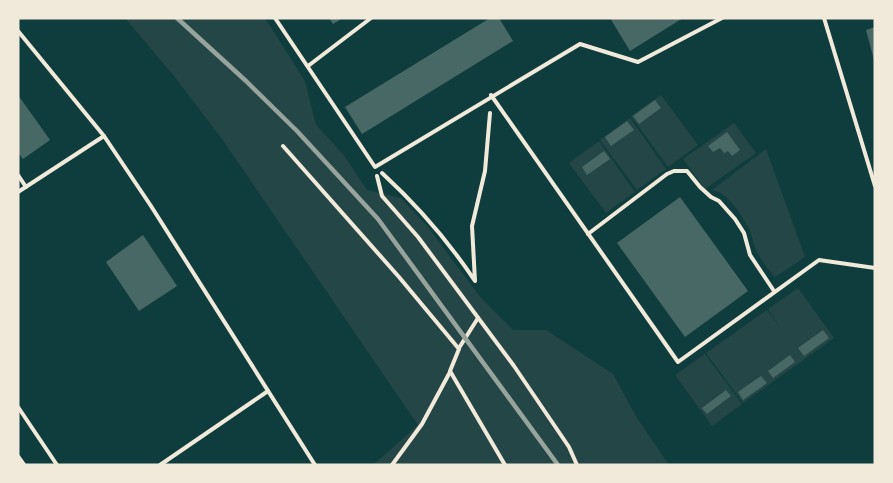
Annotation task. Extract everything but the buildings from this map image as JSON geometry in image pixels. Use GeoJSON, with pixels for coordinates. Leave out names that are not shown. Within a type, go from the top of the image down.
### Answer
{"type":"FeatureCollection","features":[{"type":"Feature","properties":{"kind":"street"},"geometry":{"type":"LineString","coordinates":[[18,458],[23,465]]}},
{"type":"Feature","properties":{"kind":"lane"},"geometry":{"type":"LineString","coordinates":[[275,18],[375,167],[491,95],[580,44],[638,62],[722,18]]}},
{"type":"Feature","properties":{"kind":"lane"},"geometry":{"type":"LineString","coordinates":[[308,66],[371,18]]}},
{"type":"Feature","properties":{"kind":"lane"},"geometry":{"type":"LineString","coordinates":[[824,18],[875,186]]}},
{"type":"Feature","properties":{"kind":"lane"},"geometry":{"type":"LineString","coordinates":[[18,31],[104,136],[315,465]]}},
{"type":"Feature","properties":{"kind":"lane"},"geometry":{"type":"LineString","coordinates":[[491,95],[678,362],[819,260],[875,268]]}},
{"type":"Feature","properties":{"kind":"lane"},"geometry":{"type":"LineString","coordinates":[[18,192],[104,136]]}},
{"type":"Feature","properties":{"kind":"lane"},"geometry":{"type":"LineString","coordinates":[[588,234],[667,174],[687,171],[700,188],[720,201],[735,219],[744,233],[750,255],[774,291]]}},
{"type":"Feature","properties":{"kind":"lane"},"geometry":{"type":"LineString","coordinates":[[18,175],[26,187]]}},
{"type":"Feature","properties":{"kind":"lane"},"geometry":{"type":"LineString","coordinates":[[160,465],[268,391]]}},
{"type":"Feature","properties":{"kind":"path"},"geometry":{"type":"LineString","coordinates":[[375,167],[414,202],[451,246],[475,281],[472,226],[485,171],[491,95]]}},
{"type":"Feature","properties":{"kind":"path"},"geometry":{"type":"LineString","coordinates":[[283,146],[459,349]]}},
{"type":"Feature","properties":{"kind":"path"},"geometry":{"type":"LineString","coordinates":[[375,167],[382,196],[418,237],[514,366],[569,447],[577,465]]}},
{"type":"Feature","properties":{"kind":"path"},"geometry":{"type":"LineString","coordinates":[[393,465],[422,424],[459,349],[478,318]]}},
{"type":"Feature","properties":{"kind":"path"},"geometry":{"type":"LineString","coordinates":[[450,371],[505,465]]}},
{"type":"Feature","properties":{"kind":"path"},"geometry":{"type":"LineString","coordinates":[[18,407],[57,465]]}},
{"type":"Feature","properties":{"kind":"shaded area"},"geometry":{"type":"Polygon","coordinates":[[[125,18],[265,18],[305,81],[316,125],[343,154],[367,190],[401,198],[428,227],[481,298],[513,330],[546,330],[613,374],[637,418],[669,465],[373,465],[418,425],[222,139],[174,76],[125,18]]]}},
{"type":"Feature","properties":{"kind":"shaded area"},"geometry":{"type":"Polygon","coordinates":[[[661,95],[698,145],[668,167],[631,116],[661,95]]]}},
{"type":"Feature","properties":{"kind":"shaded area"},"geometry":{"type":"Polygon","coordinates":[[[630,118],[666,169],[637,190],[600,140],[630,118]]]}},
{"type":"Feature","properties":{"kind":"shaded area"},"geometry":{"type":"Polygon","coordinates":[[[734,123],[756,153],[705,189],[683,159],[734,123]]]}},
{"type":"Feature","properties":{"kind":"shaded area"},"geometry":{"type":"Polygon","coordinates":[[[599,141],[635,192],[606,213],[569,163],[599,141]]]}},
{"type":"Feature","properties":{"kind":"shaded area"},"geometry":{"type":"Polygon","coordinates":[[[766,149],[805,257],[775,277],[755,249],[750,231],[739,212],[724,195],[712,190],[766,149]]]}},
{"type":"Feature","properties":{"kind":"shaded area"},"geometry":{"type":"Polygon","coordinates":[[[798,288],[834,338],[743,403],[706,353],[767,310],[780,327],[768,309],[798,288]]]}},
{"type":"Feature","properties":{"kind":"shaded area"},"geometry":{"type":"Polygon","coordinates":[[[705,354],[742,404],[712,426],[675,375],[705,354]]]}},
{"type":"Feature","properties":{"kind":"railway"},"geometry":{"type":"LineString","coordinates":[[177,18],[297,131],[378,219],[558,465]]}}]}
